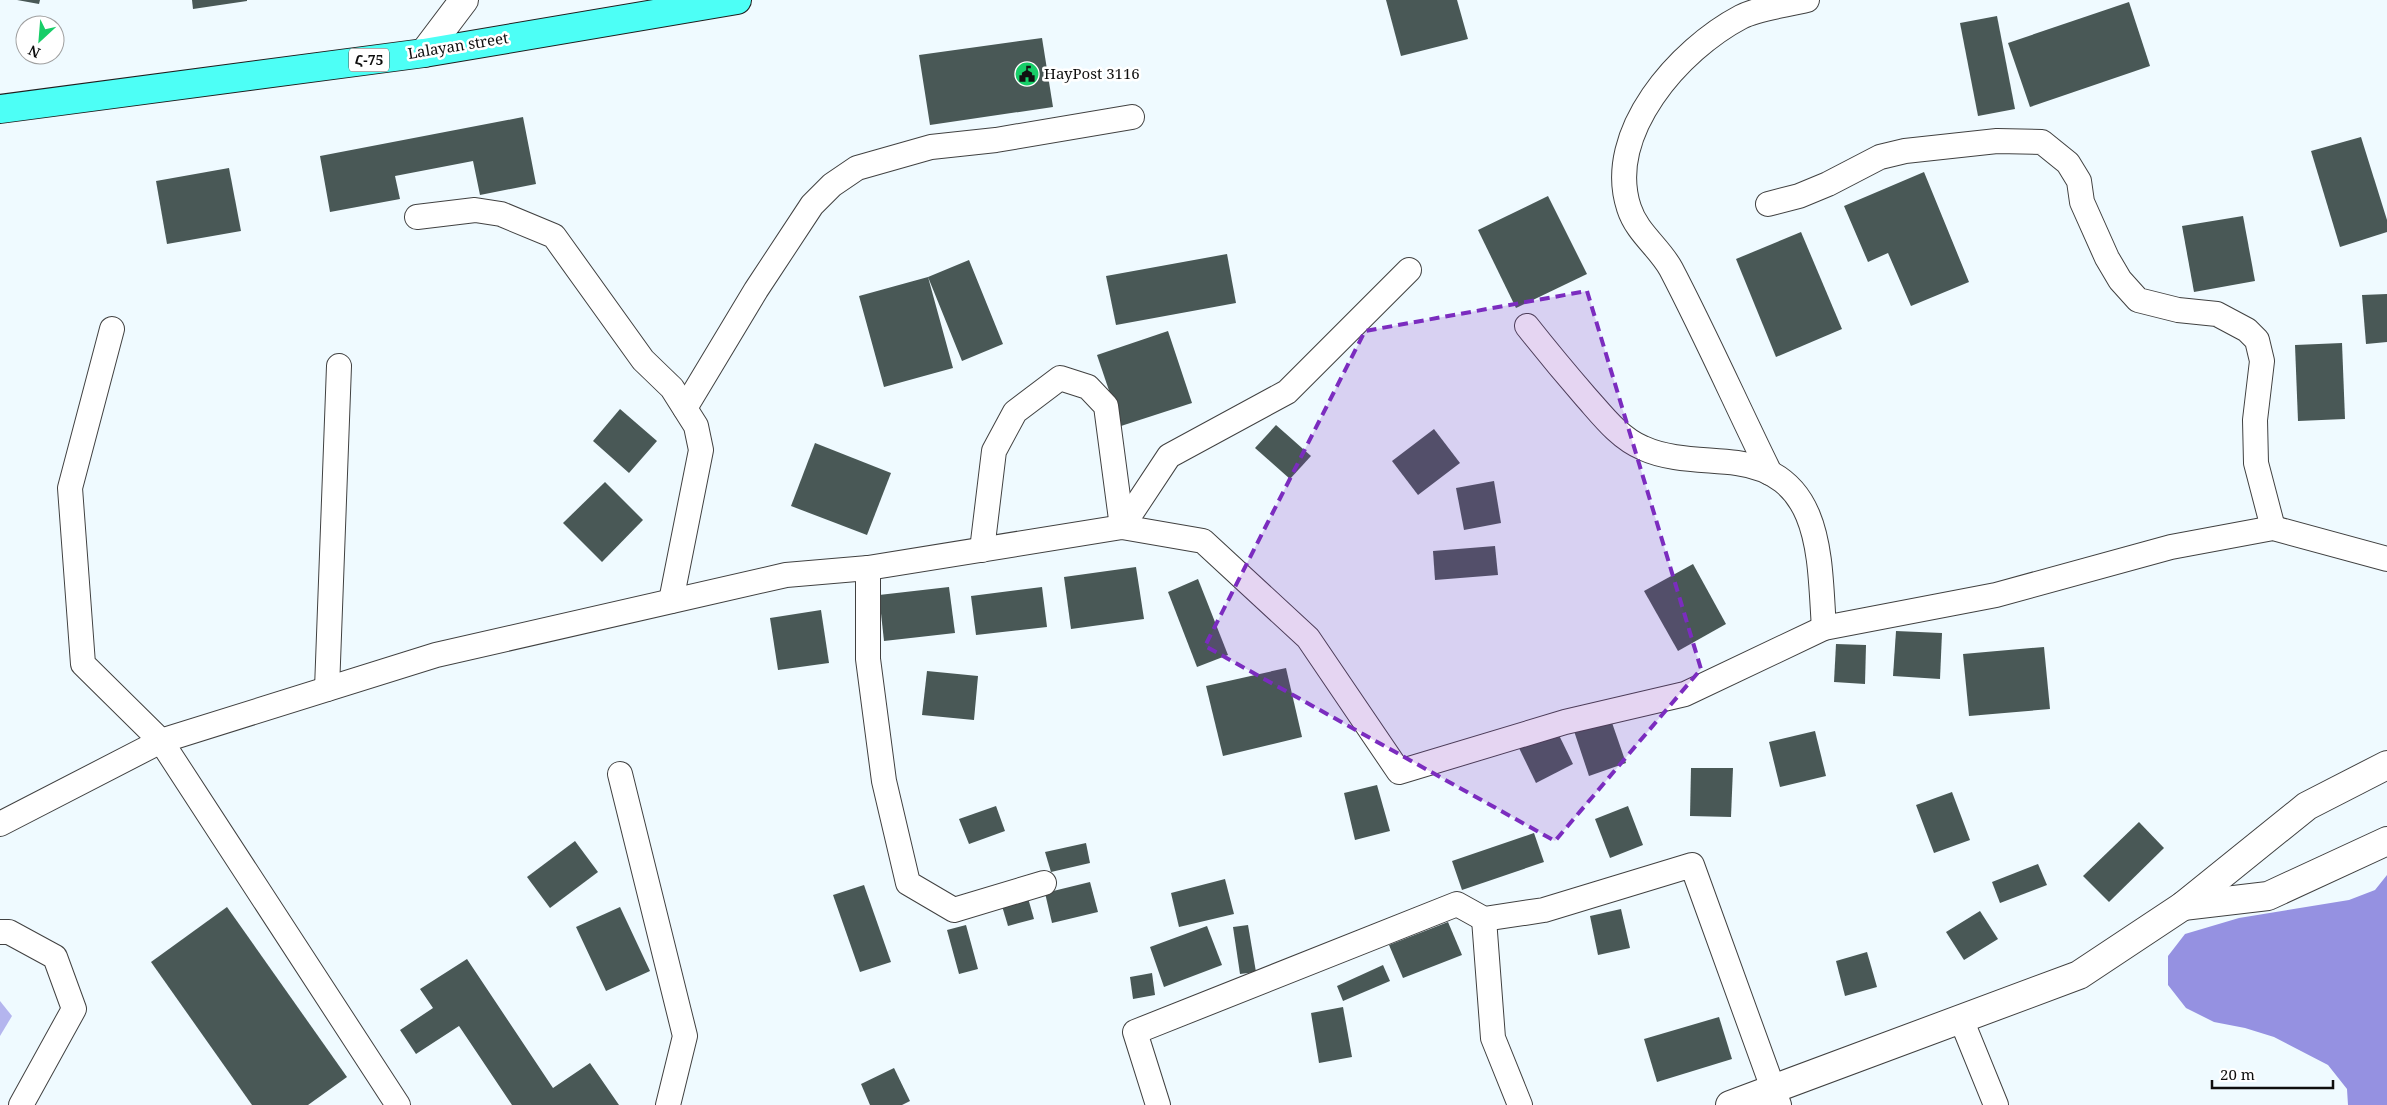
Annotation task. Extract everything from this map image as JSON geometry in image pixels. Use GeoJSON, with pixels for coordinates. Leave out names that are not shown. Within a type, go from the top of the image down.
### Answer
{"type":"FeatureCollection","features":[{"type":"Feature","properties":{"kind":"highway","name":"Lalayan street"},"geometry":{"type":"LineString","coordinates":[[0,109],[424,53],[737,0]]}},
{"type":"Feature","properties":{"kind":"street"},"geometry":{"type":"LineString","coordinates":[[424,53],[464,0]]}},
{"type":"Feature","properties":{"kind":"street"},"geometry":{"type":"LineString","coordinates":[[1730,1105],[1776,1096],[1961,1019],[2079,975],[2182,906],[2307,806],[2387,765]]}},
{"type":"Feature","properties":{"kind":"street"},"geometry":{"type":"LineString","coordinates":[[2182,906],[2268,896],[2387,841]]}},
{"type":"Feature","properties":{"kind":"lane"},"geometry":{"type":"LineString","coordinates":[[1770,473],[1670,267],[1638,227],[1628,207],[1623,174],[1630,140],[1644,110],[1673,69],[1710,37],[1743,16],[1807,0]]}},
{"type":"Feature","properties":{"kind":"lane"},"geometry":{"type":"LineString","coordinates":[[686,408],[756,290],[812,205],[832,185],[857,168],[931,147],[996,140],[1132,117]]}},
{"type":"Feature","properties":{"kind":"lane"},"geometry":{"type":"LineString","coordinates":[[1768,204],[1799,196],[1828,184],[1880,157],[1905,152],[1997,141],[2042,142],[2068,163],[2079,181],[2082,202],[2107,258],[2120,280],[2138,300],[2178,310],[2217,314],[2248,330],[2257,340],[2262,361],[2254,420],[2256,463],[2273,528]]}},
{"type":"Feature","properties":{"kind":"lane"},"geometry":{"type":"LineString","coordinates":[[417,217],[475,210],[501,214],[554,236],[643,360],[672,388],[686,408],[696,426],[701,450],[671,602]]}},
{"type":"Feature","properties":{"kind":"lane"},"geometry":{"type":"LineString","coordinates":[[1122,527],[1168,456],[1287,392],[1409,270]]}},
{"type":"Feature","properties":{"kind":"lane"},"geometry":{"type":"LineString","coordinates":[[1527,326],[1598,412],[1614,428],[1642,448],[1664,455],[1740,463],[1770,473],[1793,489],[1806,508],[1818,550],[1824,628]]}},
{"type":"Feature","properties":{"kind":"lane"},"geometry":{"type":"LineString","coordinates":[[112,329],[70,488],[83,664],[161,741],[398,1105]]}},
{"type":"Feature","properties":{"kind":"lane"},"geometry":{"type":"LineString","coordinates":[[327,689],[339,366]]}},
{"type":"Feature","properties":{"kind":"lane"},"geometry":{"type":"LineString","coordinates":[[982,550],[994,451],[1015,412],[1060,378],[1088,387],[1106,406],[1122,527]]}},
{"type":"Feature","properties":{"kind":"lane"},"geometry":{"type":"LineString","coordinates":[[0,824],[161,741],[436,655],[786,575],[868,568],[1122,527],[1203,542],[1308,638],[1399,772],[1565,722],[1685,694],[1824,628],[1996,596],[2171,546],[2273,528],[2387,559]]}},
{"type":"Feature","properties":{"kind":"lane"},"geometry":{"type":"LineString","coordinates":[[868,568],[868,659],[884,781],[908,883],[954,910],[1044,883]]}},
{"type":"Feature","properties":{"kind":"lane"},"geometry":{"type":"LineString","coordinates":[[620,774],[685,1036],[668,1105]]}},
{"type":"Feature","properties":{"kind":"lane"},"geometry":{"type":"LineString","coordinates":[[1158,1105],[1135,1032],[1456,904],[1484,920],[1544,910],[1692,866],[1776,1096]]}},
{"type":"Feature","properties":{"kind":"lane"},"geometry":{"type":"LineString","coordinates":[[1484,920],[1493,1038],[1520,1105]]}},
{"type":"Feature","properties":{"kind":"lane"},"geometry":{"type":"LineString","coordinates":[[0,932],[9,932],[55,958],[74,1009],[21,1105]]}},
{"type":"Feature","properties":{"kind":"lane"},"geometry":{"type":"LineString","coordinates":[[1961,1019],[1996,1105]]}},
{"type":"Feature","properties":{"kind":"highlighted area"},"geometry":{"type":"Polygon","coordinates":[[[1587,291],[1701,669],[1555,841],[1205,646],[1365,331],[1587,291]]]}},
{"type":"Feature","properties":{"kind":"shaded area"},"geometry":{"type":"Polygon","coordinates":[[[2387,875],[2387,1105],[2348,1105],[2347,1089],[2328,1065],[2274,1037],[2245,1028],[2214,1022],[2186,1008],[2168,985],[2168,956],[2185,934],[2239,918],[2349,900],[2375,890],[2387,875]]]}},
{"type":"Feature","properties":{"kind":"shaded area"},"geometry":{"type":"Polygon","coordinates":[[[0,1001],[12,1016],[0,1036],[0,1001]]]}},
{"type":"Feature","properties":{"kind":"building"},"geometry":{"type":"Polygon","coordinates":[[[17,0],[40,0],[39,4],[17,0]]]}},
{"type":"Feature","properties":{"kind":"building"},"geometry":{"type":"Polygon","coordinates":[[[192,0],[247,0],[247,1],[193,9],[192,0]]]}},
{"type":"Feature","properties":{"kind":"building"},"geometry":{"type":"Polygon","coordinates":[[[1386,0],[1457,0],[1468,39],[1401,56],[1386,0]]]}},
{"type":"Feature","properties":{"kind":"building"},"geometry":{"type":"Polygon","coordinates":[[[2129,2],[2150,66],[2030,107],[2008,43],[2129,2]]]}},
{"type":"Feature","properties":{"kind":"building"},"geometry":{"type":"Polygon","coordinates":[[[1997,16],[2015,109],[1978,116],[1960,23],[1997,16]]]}},
{"type":"Feature","properties":{"kind":"building"},"geometry":{"type":"Polygon","coordinates":[[[1042,38],[1053,107],[930,125],[919,55],[1042,38]]]}},
{"type":"Feature","properties":{"kind":"building"},"geometry":{"type":"Polygon","coordinates":[[[523,117],[536,184],[480,195],[473,161],[395,176],[400,199],[330,212],[320,156],[523,117]]]}},
{"type":"Feature","properties":{"kind":"building"},"geometry":{"type":"Polygon","coordinates":[[[2361,137],[2387,220],[2387,232],[2340,247],[2311,151],[2361,137]]]}},
{"type":"Feature","properties":{"kind":"building"},"geometry":{"type":"Polygon","coordinates":[[[229,168],[241,231],[167,244],[156,181],[229,168]]]}},
{"type":"Feature","properties":{"kind":"building"},"geometry":{"type":"Polygon","coordinates":[[[1924,172],[1969,282],[1911,306],[1888,253],[1868,262],[1844,206],[1924,172]]]}},
{"type":"Feature","properties":{"kind":"building"},"geometry":{"type":"Polygon","coordinates":[[[1548,196],[1587,274],[1516,308],[1478,230],[1548,196]]]}},
{"type":"Feature","properties":{"kind":"building"},"geometry":{"type":"Polygon","coordinates":[[[2243,216],[2255,281],[2194,292],[2182,226],[2243,216]]]}},
{"type":"Feature","properties":{"kind":"building"},"geometry":{"type":"Polygon","coordinates":[[[1801,232],[1842,329],[1776,357],[1736,259],[1801,232]]]}},
{"type":"Feature","properties":{"kind":"building"},"geometry":{"type":"Polygon","coordinates":[[[1227,254],[1236,303],[1116,325],[1106,276],[1227,254]]]}},
{"type":"Feature","properties":{"kind":"building"},"geometry":{"type":"Polygon","coordinates":[[[969,260],[1003,344],[962,361],[928,277],[969,260]]]}},
{"type":"Feature","properties":{"kind":"building"},"geometry":{"type":"Polygon","coordinates":[[[928,277],[953,368],[884,387],[859,296],[928,277]]]}},
{"type":"Feature","properties":{"kind":"building"},"geometry":{"type":"Polygon","coordinates":[[[2387,294],[2387,342],[2366,344],[2362,295],[2387,294]]]}},
{"type":"Feature","properties":{"kind":"building"},"geometry":{"type":"Polygon","coordinates":[[[1168,331],[1192,403],[1121,426],[1097,355],[1168,331]]]}},
{"type":"Feature","properties":{"kind":"building"},"geometry":{"type":"Polygon","coordinates":[[[2342,343],[2345,419],[2298,421],[2295,345],[2342,343]]]}},
{"type":"Feature","properties":{"kind":"building"},"geometry":{"type":"Polygon","coordinates":[[[620,409],[657,441],[629,473],[593,441],[620,409]]]}},
{"type":"Feature","properties":{"kind":"building"},"geometry":{"type":"Polygon","coordinates":[[[1276,425],[1311,456],[1290,479],[1255,448],[1276,425]]]}},
{"type":"Feature","properties":{"kind":"building"},"geometry":{"type":"Polygon","coordinates":[[[1434,429],[1460,463],[1418,495],[1392,461],[1434,429]]]}},
{"type":"Feature","properties":{"kind":"building"},"geometry":{"type":"Polygon","coordinates":[[[815,443],[891,473],[867,535],[791,506],[815,443]]]}},
{"type":"Feature","properties":{"kind":"building"},"geometry":{"type":"Polygon","coordinates":[[[1494,481],[1501,523],[1464,530],[1456,488],[1494,481]]]}},
{"type":"Feature","properties":{"kind":"building"},"geometry":{"type":"Polygon","coordinates":[[[605,482],[643,520],[602,562],[563,523],[605,482]]]}},
{"type":"Feature","properties":{"kind":"building"},"geometry":{"type":"Polygon","coordinates":[[[1495,546],[1498,575],[1435,580],[1433,551],[1495,546]]]}},
{"type":"Feature","properties":{"kind":"building"},"geometry":{"type":"Polygon","coordinates":[[[1693,564],[1726,624],[1678,651],[1644,591],[1693,564]]]}},
{"type":"Feature","properties":{"kind":"building"},"geometry":{"type":"Polygon","coordinates":[[[1136,567],[1144,619],[1071,629],[1064,577],[1136,567]]]}},
{"type":"Feature","properties":{"kind":"building"},"geometry":{"type":"Polygon","coordinates":[[[1198,579],[1228,655],[1197,667],[1168,592],[1198,579]]]}},
{"type":"Feature","properties":{"kind":"building"},"geometry":{"type":"Polygon","coordinates":[[[949,587],[955,633],[884,641],[879,595],[949,587]]]}},
{"type":"Feature","properties":{"kind":"building"},"geometry":{"type":"Polygon","coordinates":[[[1042,587],[1047,627],[976,635],[971,596],[1042,587]]]}},
{"type":"Feature","properties":{"kind":"building"},"geometry":{"type":"Polygon","coordinates":[[[821,610],[829,663],[778,670],[770,618],[821,610]]]}},
{"type":"Feature","properties":{"kind":"building"},"geometry":{"type":"Polygon","coordinates":[[[1896,631],[1942,633],[1940,679],[1893,676],[1896,631]]]}},
{"type":"Feature","properties":{"kind":"building"},"geometry":{"type":"Polygon","coordinates":[[[1836,644],[1866,645],[1865,684],[1834,682],[1836,644]]]}},
{"type":"Feature","properties":{"kind":"building"},"geometry":{"type":"Polygon","coordinates":[[[2044,647],[2050,709],[1969,716],[1963,654],[2044,647]]]}},
{"type":"Feature","properties":{"kind":"building"},"geometry":{"type":"Polygon","coordinates":[[[1286,668],[1302,737],[1223,756],[1206,686],[1286,668]]]}},
{"type":"Feature","properties":{"kind":"building"},"geometry":{"type":"Polygon","coordinates":[[[927,671],[978,676],[974,720],[922,715],[927,671]]]}},
{"type":"Feature","properties":{"kind":"building"},"geometry":{"type":"Polygon","coordinates":[[[1610,717],[1626,763],[1589,776],[1574,731],[1610,717]]]}},
{"type":"Feature","properties":{"kind":"building"},"geometry":{"type":"Polygon","coordinates":[[[1556,729],[1573,764],[1536,783],[1519,748],[1556,729]]]}},
{"type":"Feature","properties":{"kind":"building"},"geometry":{"type":"Polygon","coordinates":[[[1815,731],[1826,776],[1780,787],[1769,742],[1815,731]]]}},
{"type":"Feature","properties":{"kind":"building"},"geometry":{"type":"Polygon","coordinates":[[[1691,768],[1733,768],[1731,817],[1690,816],[1691,768]]]}},
{"type":"Feature","properties":{"kind":"building"},"geometry":{"type":"Polygon","coordinates":[[[1377,785],[1390,831],[1355,840],[1344,793],[1377,785]]]}},
{"type":"Feature","properties":{"kind":"building"},"geometry":{"type":"Polygon","coordinates":[[[1952,792],[1970,840],[1934,853],[1916,805],[1952,792]]]}},
{"type":"Feature","properties":{"kind":"building"},"geometry":{"type":"Polygon","coordinates":[[[996,806],[1005,831],[969,844],[959,819],[996,806]]]}},
{"type":"Feature","properties":{"kind":"building"},"geometry":{"type":"Polygon","coordinates":[[[1628,806],[1643,845],[1610,858],[1595,819],[1628,806]]]}},
{"type":"Feature","properties":{"kind":"building"},"geometry":{"type":"Polygon","coordinates":[[[2139,822],[2164,848],[2109,902],[2083,876],[2139,822]]]}},
{"type":"Feature","properties":{"kind":"building"},"geometry":{"type":"Polygon","coordinates":[[[1534,833],[1544,862],[1462,890],[1452,861],[1534,833]]]}},
{"type":"Feature","properties":{"kind":"building"},"geometry":{"type":"Polygon","coordinates":[[[575,841],[598,872],[550,908],[527,877],[575,841]]]}},
{"type":"Feature","properties":{"kind":"building"},"geometry":{"type":"Polygon","coordinates":[[[1086,843],[1090,863],[1051,872],[1045,852],[1086,843]]]}},
{"type":"Feature","properties":{"kind":"building"},"geometry":{"type":"Polygon","coordinates":[[[2038,864],[2047,885],[2000,903],[1992,882],[2038,864]]]}},
{"type":"Feature","properties":{"kind":"building"},"geometry":{"type":"Polygon","coordinates":[[[1225,879],[1234,914],[1179,927],[1171,893],[1225,879]]]}},
{"type":"Feature","properties":{"kind":"building"},"geometry":{"type":"Polygon","coordinates":[[[1090,882],[1098,912],[1052,923],[1045,893],[1090,882]]]}},
{"type":"Feature","properties":{"kind":"building"},"geometry":{"type":"Polygon","coordinates":[[[864,885],[891,962],[860,972],[833,895],[864,885]]]}},
{"type":"Feature","properties":{"kind":"building"},"geometry":{"type":"Polygon","coordinates":[[[1028,898],[1034,919],[1008,926],[1002,906],[1028,898]]]}},
{"type":"Feature","properties":{"kind":"building"},"geometry":{"type":"Polygon","coordinates":[[[227,907],[347,1077],[308,1105],[252,1105],[151,962],[227,907]]]}},
{"type":"Feature","properties":{"kind":"building"},"geometry":{"type":"Polygon","coordinates":[[[620,907],[650,971],[606,991],[576,927],[620,907]]]}},
{"type":"Feature","properties":{"kind":"building"},"geometry":{"type":"Polygon","coordinates":[[[1621,909],[1630,948],[1598,955],[1590,916],[1621,909]]]}},
{"type":"Feature","properties":{"kind":"building"},"geometry":{"type":"Polygon","coordinates":[[[1980,911],[1998,939],[1964,960],[1946,932],[1980,911]]]}},
{"type":"Feature","properties":{"kind":"building"},"geometry":{"type":"Polygon","coordinates":[[[1448,922],[1462,955],[1403,978],[1389,945],[1448,922]]]}},
{"type":"Feature","properties":{"kind":"building"},"geometry":{"type":"Polygon","coordinates":[[[966,925],[978,969],[959,974],[947,930],[966,925]]]}},
{"type":"Feature","properties":{"kind":"building"},"geometry":{"type":"Polygon","coordinates":[[[1248,925],[1256,972],[1240,974],[1233,927],[1248,925]]]}},
{"type":"Feature","properties":{"kind":"building"},"geometry":{"type":"Polygon","coordinates":[[[1207,926],[1222,965],[1164,987],[1150,947],[1207,926]]]}},
{"type":"Feature","properties":{"kind":"building"},"geometry":{"type":"Polygon","coordinates":[[[1867,952],[1877,987],[1845,996],[1836,961],[1867,952]]]}},
{"type":"Feature","properties":{"kind":"building"},"geometry":{"type":"Polygon","coordinates":[[[467,959],[553,1088],[590,1063],[619,1105],[512,1105],[459,1026],[416,1054],[400,1030],[433,1008],[420,989],[467,959]]]}},
{"type":"Feature","properties":{"kind":"building"},"geometry":{"type":"Polygon","coordinates":[[[1383,965],[1390,981],[1343,1001],[1337,986],[1383,965]]]}},
{"type":"Feature","properties":{"kind":"building"},"geometry":{"type":"Polygon","coordinates":[[[1152,973],[1155,995],[1133,999],[1130,977],[1152,973]]]}},
{"type":"Feature","properties":{"kind":"building"},"geometry":{"type":"Polygon","coordinates":[[[1343,1007],[1352,1057],[1319,1063],[1311,1013],[1343,1007]]]}},
{"type":"Feature","properties":{"kind":"building"},"geometry":{"type":"Polygon","coordinates":[[[1719,1017],[1732,1059],[1657,1082],[1644,1039],[1719,1017]]]}},
{"type":"Feature","properties":{"kind":"building"},"geometry":{"type":"Polygon","coordinates":[[[894,1068],[910,1101],[902,1105],[870,1105],[861,1084],[894,1068]]]}},
{"type":"Feature","properties":{"kind":"place","name":"HayPost 3116"},"geometry":{"type":"Point","coordinates":[1027,74]}}]}
